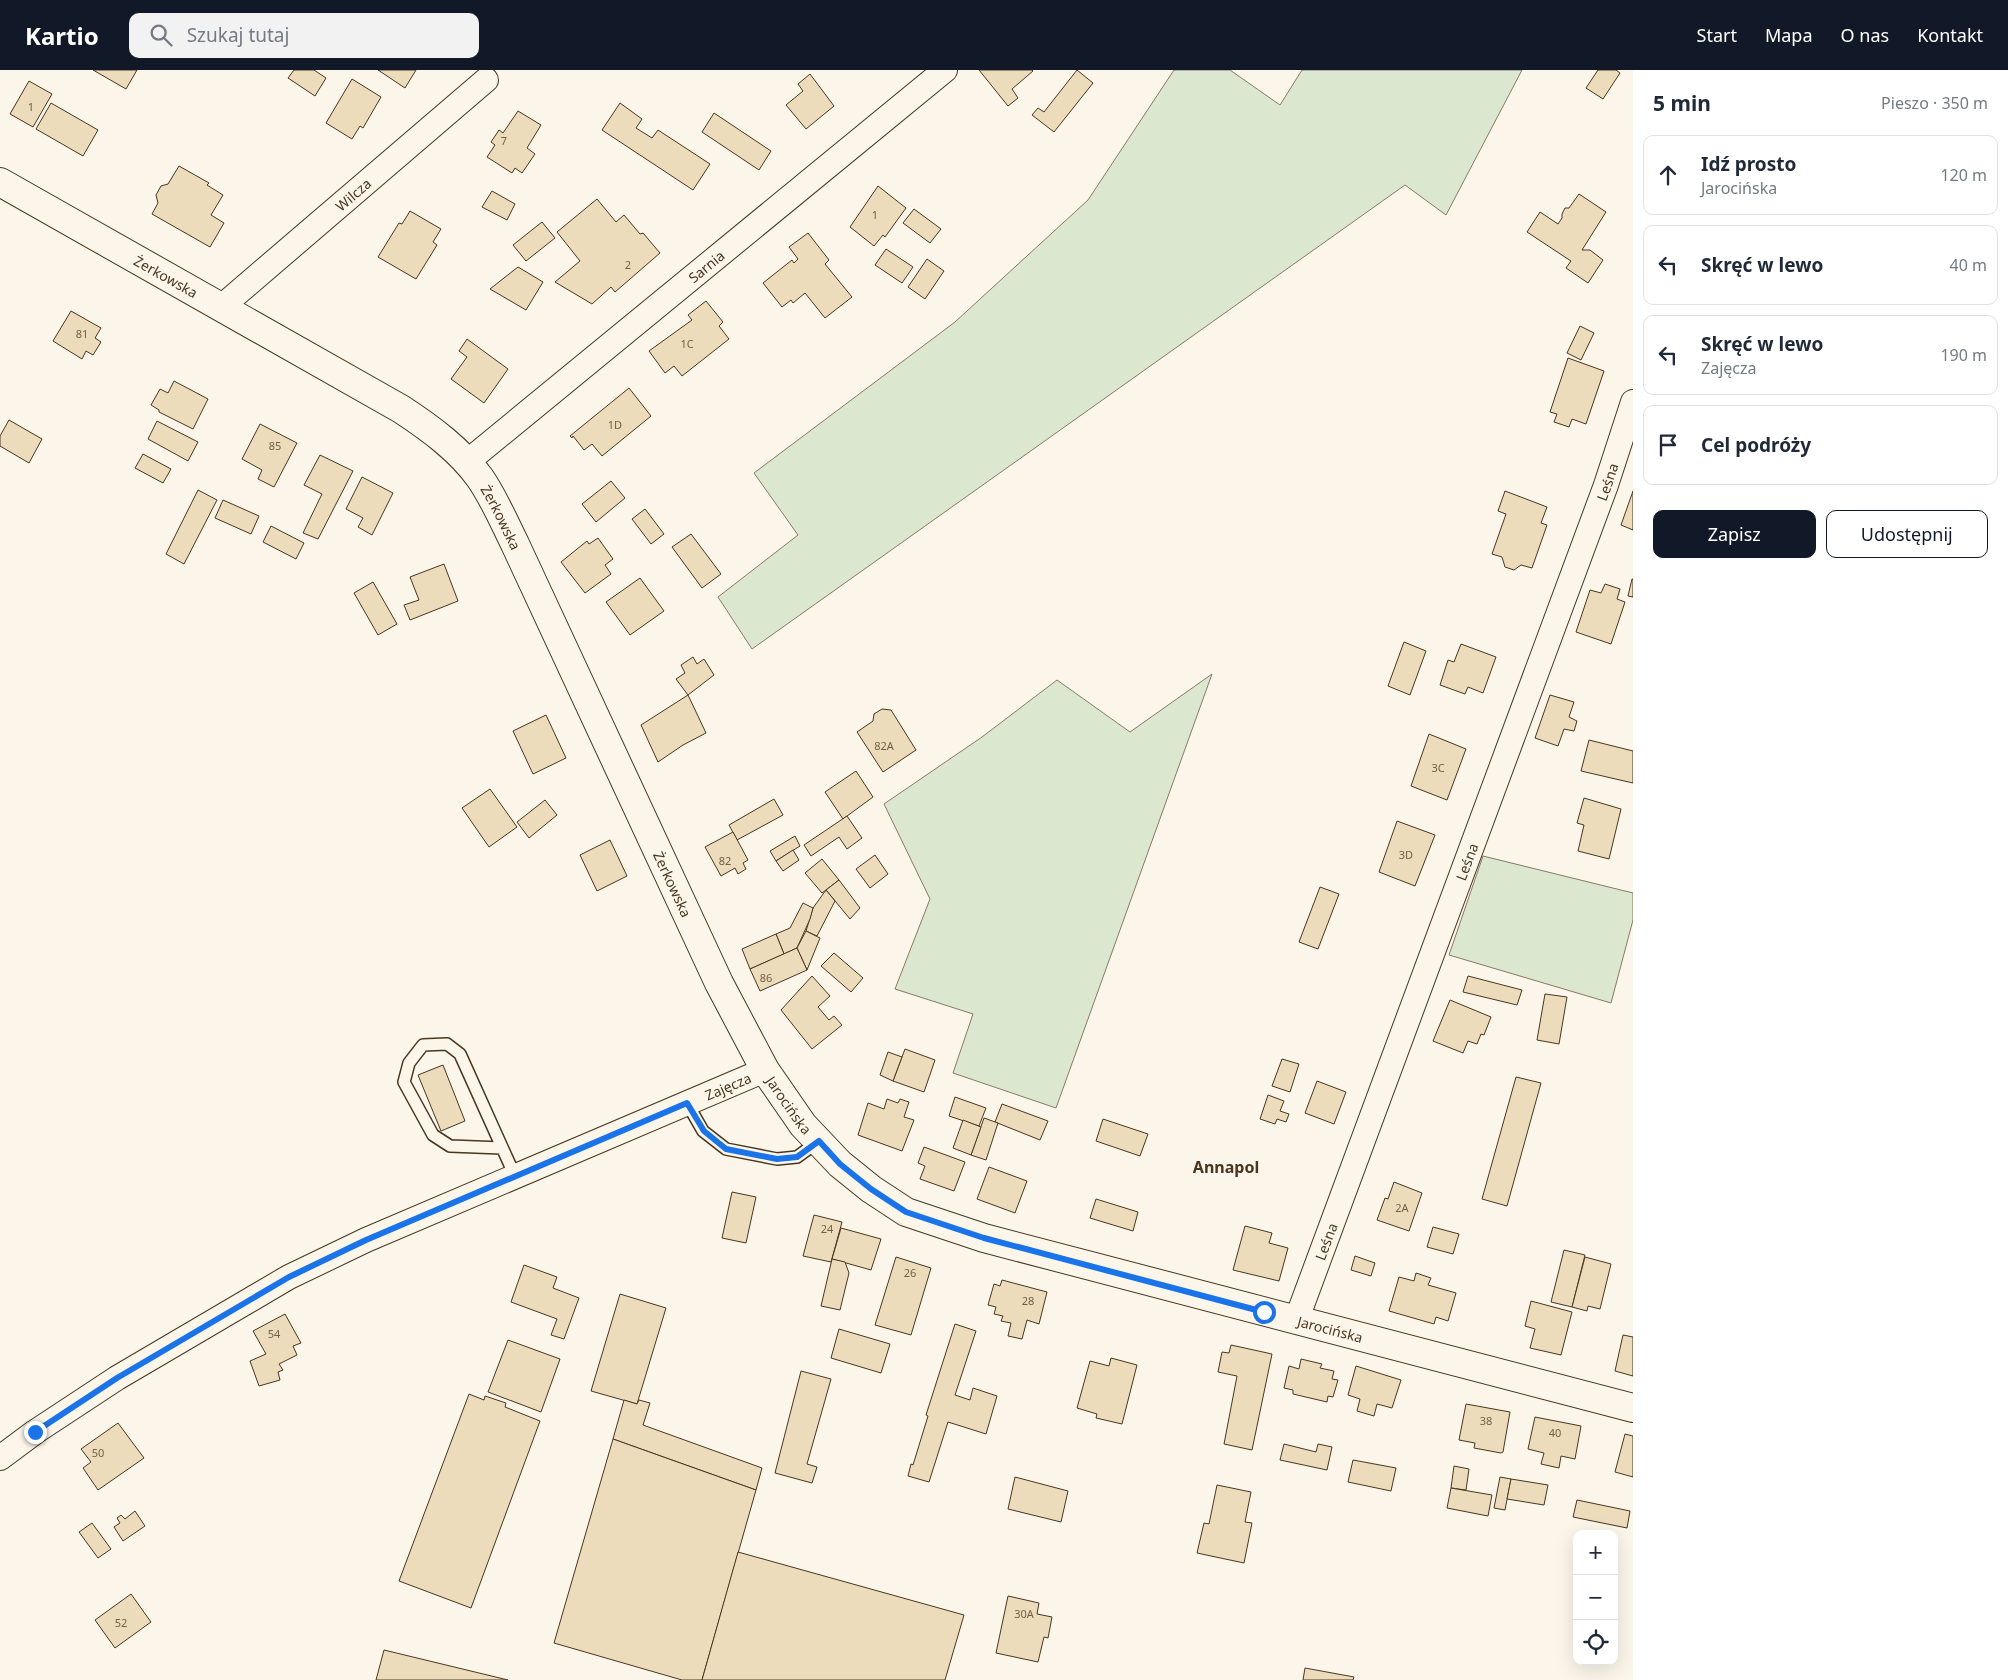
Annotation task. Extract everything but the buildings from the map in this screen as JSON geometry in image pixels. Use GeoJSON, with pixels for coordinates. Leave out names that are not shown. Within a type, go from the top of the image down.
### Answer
{"type":"FeatureCollection","features":[{"type":"Feature","properties":{"kind":"street","name":"Sarnia"},"geometry":{"type":"LineString","coordinates":[[466,462],[946,70]]}},
{"type":"Feature","properties":{"kind":"street","name":"Wilcza"},"geometry":{"type":"LineString","coordinates":[[220,308],[486,80]]}},
{"type":"Feature","properties":{"kind":"street","name":"Żerkowska"},"geometry":{"type":"LineString","coordinates":[[0,182],[401,409],[428,426],[481,479],[515,544],[719,983],[765,1070]]}},
{"type":"Feature","properties":{"kind":"street","name":"Leśna"},"geometry":{"type":"LineString","coordinates":[[1296,1321],[1606,485],[1633,402]]}},
{"type":"Feature","properties":{"kind":"street","name":"Jarocińska"},"geometry":{"type":"LineString","coordinates":[[765,1070],[803,1124],[840,1164],[863,1183],[906,1212],[984,1238],[1633,1408]]}},
{"type":"Feature","properties":{"kind":"street","name":"Zajęcza"},"geometry":{"type":"LineString","coordinates":[[0,1458],[35,1432],[117,1378],[289,1277],[366,1240],[765,1070]]}},
{"type":"Feature","properties":{"kind":"lane"},"geometry":{"type":"LineString","coordinates":[[502,1148],[450,1146],[433,1135],[404,1082],[409,1063],[423,1045],[447,1044],[460,1054],[515,1176]]}},
{"type":"Feature","properties":{"kind":"lane"},"geometry":{"type":"LineString","coordinates":[[687,1103],[704,1131],[726,1149],[777,1159],[797,1157],[819,1141]]}},
{"type":"Feature","properties":{"kind":"green space"},"geometry":{"type":"Polygon","coordinates":[[[1174,70],[1230,70],[1280,105],[1302,70],[1522,70],[1446,215],[1405,185],[752,649],[718,597],[798,535],[754,473],[955,322],[1088,200],[1174,70]]]}},
{"type":"Feature","properties":{"kind":"green space"},"geometry":{"type":"Polygon","coordinates":[[[1212,674],[1056,1108],[953,1073],[973,1014],[895,989],[930,899],[884,804],[982,737],[1057,680],[1130,732],[1212,674]]]}},
{"type":"Feature","properties":{"kind":"green space"},"geometry":{"type":"Polygon","coordinates":[[[1483,856],[1633,893],[1633,920],[1611,1003],[1449,955],[1483,856]]]}},
{"type":"Feature","properties":{"kind":"district","name":"Annapol"},"geometry":{"type":"Point","coordinates":[1226,1167]}},
{"type":"Feature","properties":{"kind":"route"},"geometry":{"type":"LineString","coordinates":[[35,1432],[117,1378],[289,1277],[366,1240],[687,1103],[704,1131],[726,1149],[777,1159],[797,1157],[819,1141],[840,1164],[871,1189],[906,1212],[984,1238],[1264,1312]]}}]}
